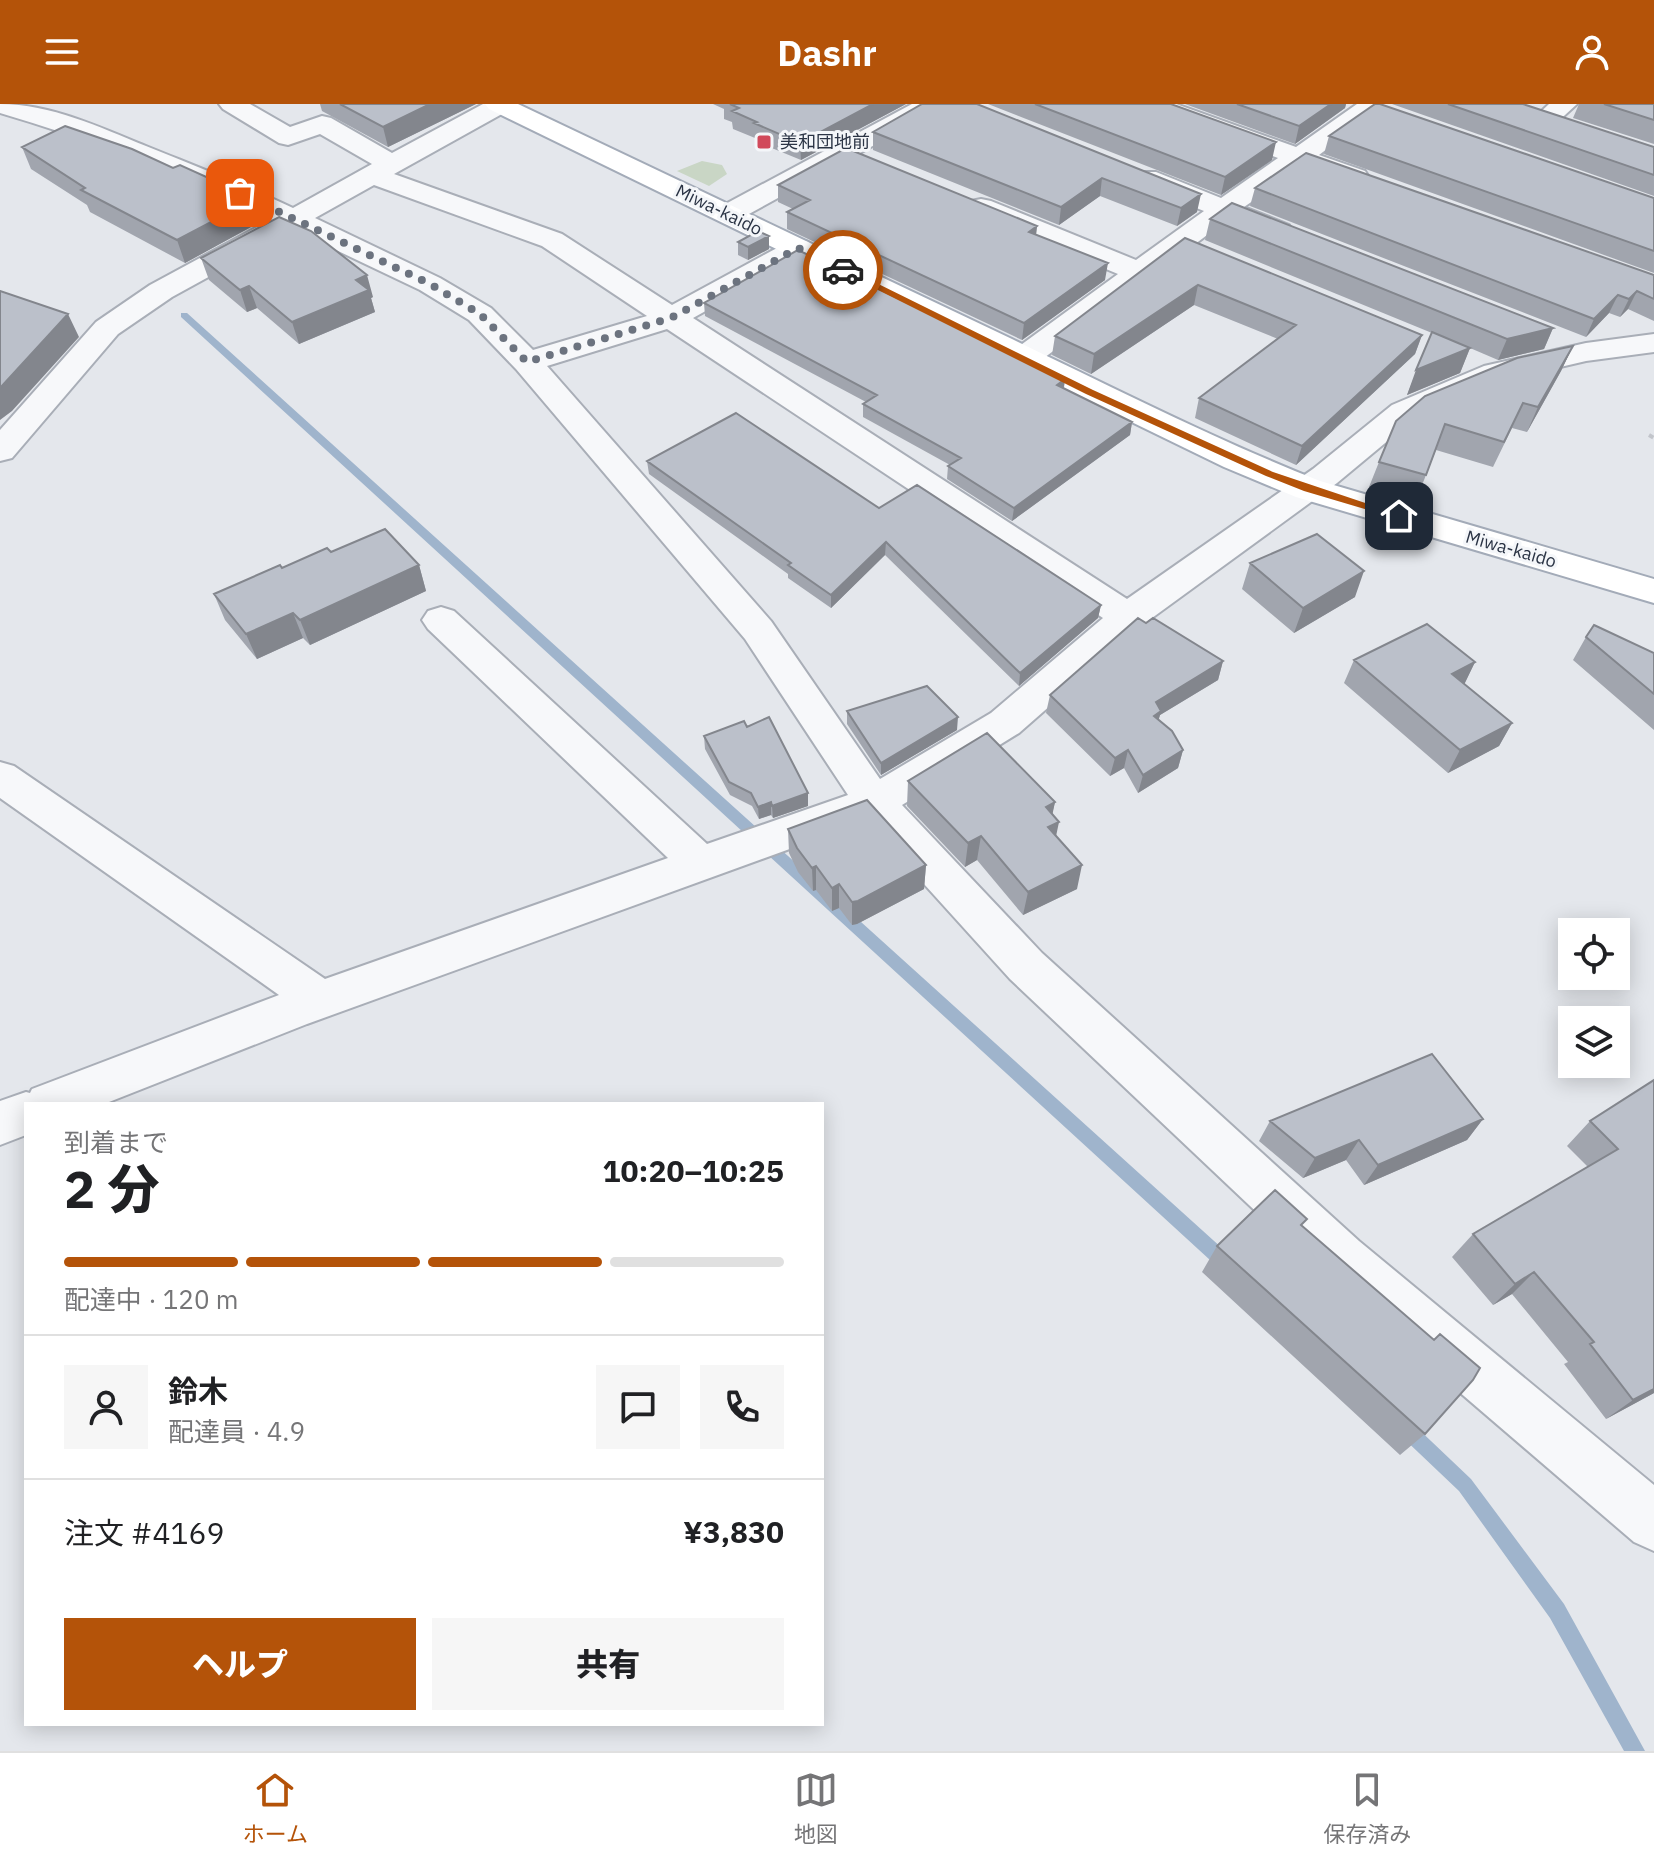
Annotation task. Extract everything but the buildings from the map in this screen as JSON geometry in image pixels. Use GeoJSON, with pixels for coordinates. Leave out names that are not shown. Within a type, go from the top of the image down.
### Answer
{"type":"FeatureCollection","features":[{"type":"Feature","properties":{"kind":"main road","name":"Miwa-kaido"},"geometry":{"type":"LineString","coordinates":[[500,104],[1025,357],[1090,392],[1308,489],[1654,591]]}},
{"type":"Feature","properties":{"kind":"street"},"geometry":{"type":"LineString","coordinates":[[232,104],[288,137],[322,124],[381,169],[552,240],[1128,617]]}},
{"type":"Feature","properties":{"kind":"street"},"geometry":{"type":"LineString","coordinates":[[0,451],[107,328],[161,291],[500,104]]}},
{"type":"Feature","properties":{"kind":"street"},"geometry":{"type":"LineString","coordinates":[[728,214],[931,104]]}},
{"type":"Feature","properties":{"kind":"street"},"geometry":{"type":"LineString","coordinates":[[1152,104],[1372,184]]}},
{"type":"Feature","properties":{"kind":"street"},"geometry":{"type":"LineString","coordinates":[[0,105],[67,124],[240,193],[430,284],[480,314],[527,362],[758,630],[874,802],[1026,966],[1341,1258],[1654,1522]]}},
{"type":"Feature","properties":{"kind":"street"},"geometry":{"type":"LineString","coordinates":[[1025,357],[1363,106],[1397,118]]}},
{"type":"Feature","properties":{"kind":"street"},"geometry":{"type":"LineString","coordinates":[[1538,116],[1572,130]]}},
{"type":"Feature","properties":{"kind":"street"},"geometry":{"type":"LineString","coordinates":[[845,151],[875,163]]}},
{"type":"Feature","properties":{"kind":"street"},"geometry":{"type":"LineString","coordinates":[[1120,168],[1311,243]]}},
{"type":"Feature","properties":{"kind":"street"},"geometry":{"type":"LineString","coordinates":[[963,199],[1139,272]]}},
{"type":"Feature","properties":{"kind":"street"},"geometry":{"type":"LineString","coordinates":[[1179,243],[1208,254]]}},
{"type":"Feature","properties":{"kind":"street"},"geometry":{"type":"LineString","coordinates":[[527,362],[671,318],[798,248]]}},
{"type":"Feature","properties":{"kind":"street"},"geometry":{"type":"LineString","coordinates":[[54,1102],[321,1000],[874,802],[1005,723],[1128,617],[1308,489],[1403,412],[1495,373],[1586,352],[1621,348],[1650,331]]}},
{"type":"Feature","properties":{"kind":"street"},"geometry":{"type":"LineString","coordinates":[[1543,335],[1586,352]]}},
{"type":"Feature","properties":{"kind":"street"},"geometry":{"type":"LineString","coordinates":[[1452,355],[1495,373]]}},
{"type":"Feature","properties":{"kind":"street"},"geometry":{"type":"LineString","coordinates":[[441,620],[702,865]]}},
{"type":"Feature","properties":{"kind":"street"},"geometry":{"type":"LineString","coordinates":[[0,777],[321,1000]]}},
{"type":"Feature","properties":{"kind":"street"},"geometry":{"type":"LineString","coordinates":[[0,1123],[24,1114]]}},
{"type":"Feature","properties":{"kind":"green space"},"geometry":{"type":"Polygon","coordinates":[[[702,161],[722,165],[727,174],[709,186],[677,171],[702,161]]]}},
{"type":"Feature","properties":{"kind":"waterway"},"geometry":{"type":"LineString","coordinates":[[184,315],[1228,1265]]}},
{"type":"Feature","properties":{"kind":"waterway"},"geometry":{"type":"LineString","coordinates":[[1405,1428],[1465,1485],[1557,1611],[1635,1751]]}},
{"type":"Feature","properties":{"kind":"way so far"},"geometry":{"type":"LineString","coordinates":[[240,193],[430,284],[480,314],[527,362],[671,318],[798,248],[843,270]]}},
{"type":"Feature","properties":{"kind":"place","name":"美和団地前"},"geometry":{"type":"Point","coordinates":[764,142]}},
{"type":"Feature","properties":{"kind":"route"},"geometry":{"type":"LineString","coordinates":[[843,270],[1025,357],[1090,392],[1270,474],[1308,489],[1399,516]]}}]}
